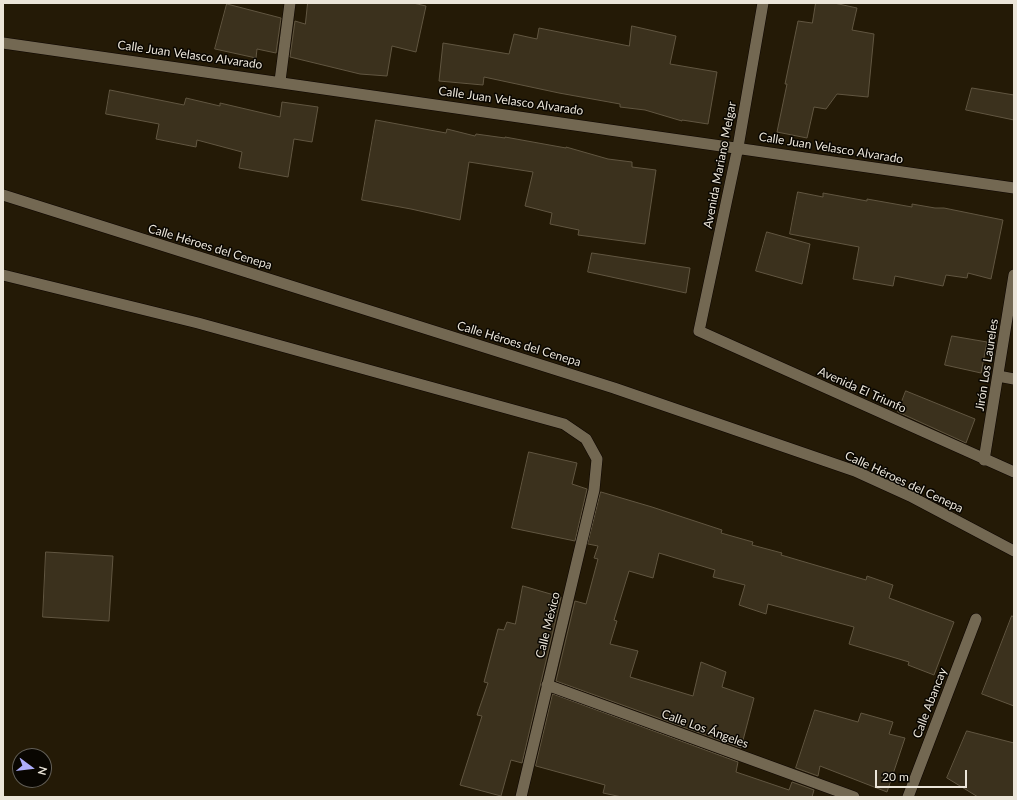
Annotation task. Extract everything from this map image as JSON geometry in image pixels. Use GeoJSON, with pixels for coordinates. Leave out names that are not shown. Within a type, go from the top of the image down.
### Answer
{"type":"FeatureCollection","features":[{"type":"Feature","properties":{"kind":"street"},"geometry":{"type":"LineString","coordinates":[[280,81],[290,3]]}},
{"type":"Feature","properties":{"kind":"street","name":"Avenida Mariano Melgar"},"geometry":{"type":"LineString","coordinates":[[699,331],[738,147],[763,3]]}},
{"type":"Feature","properties":{"kind":"street","name":"Calle Juan Velasco Alvarado"},"geometry":{"type":"LineString","coordinates":[[3,43],[280,81],[1014,188]]}},
{"type":"Feature","properties":{"kind":"street","name":"Calle Héroes del Cenepa"},"geometry":{"type":"LineString","coordinates":[[3,195],[614,388],[855,471],[910,496],[1014,551]]}},
{"type":"Feature","properties":{"kind":"street","name":"Calle México"},"geometry":{"type":"LineString","coordinates":[[3,275],[198,323],[564,424],[586,439],[597,459],[594,490],[522,797]]}},
{"type":"Feature","properties":{"kind":"street","name":"Jirón Los Laureles"},"geometry":{"type":"LineString","coordinates":[[984,460],[1014,275]]}},
{"type":"Feature","properties":{"kind":"street","name":"Avenida El Triunfo"},"geometry":{"type":"LineString","coordinates":[[699,331],[984,460],[1014,472]]}},
{"type":"Feature","properties":{"kind":"street"},"geometry":{"type":"LineString","coordinates":[[998,376],[1014,378]]}},
{"type":"Feature","properties":{"kind":"street","name":"Calle Abancay"},"geometry":{"type":"LineString","coordinates":[[908,797],[976,619]]}},
{"type":"Feature","properties":{"kind":"street","name":"Calle Los Ángeles"},"geometry":{"type":"LineString","coordinates":[[547,686],[854,797]]}},
{"type":"Feature","properties":{"kind":"building"},"geometry":{"type":"Polygon","coordinates":[[[308,3],[413,3],[426,6],[416,52],[392,46],[387,76],[360,74],[290,57],[295,21],[305,24],[308,3]]]}},
{"type":"Feature","properties":{"kind":"building"},"geometry":{"type":"Polygon","coordinates":[[[816,3],[834,3],[857,8],[852,30],[874,34],[868,97],[837,94],[826,109],[814,107],[807,138],[777,132],[798,21],[812,23],[816,3]]]}},
{"type":"Feature","properties":{"kind":"building"},"geometry":{"type":"Polygon","coordinates":[[[227,4],[281,18],[276,53],[257,49],[256,58],[215,49],[227,4]]]}},
{"type":"Feature","properties":{"kind":"building"},"geometry":{"type":"Polygon","coordinates":[[[632,26],[676,36],[670,64],[717,72],[708,124],[682,121],[645,110],[620,107],[620,104],[484,77],[483,85],[439,81],[443,43],[509,54],[514,34],[537,39],[539,28],[629,46],[632,26]]]}},
{"type":"Feature","properties":{"kind":"building"},"geometry":{"type":"Polygon","coordinates":[[[972,88],[1014,95],[1014,120],[966,110],[972,88]]]}},
{"type":"Feature","properties":{"kind":"building"},"geometry":{"type":"Polygon","coordinates":[[[110,90],[184,105],[186,98],[220,106],[220,103],[280,117],[282,102],[318,107],[312,142],[294,139],[288,177],[239,168],[242,152],[197,140],[196,147],[156,139],[159,124],[106,114],[110,90]]]}},
{"type":"Feature","properties":{"kind":"building"},"geometry":{"type":"Polygon","coordinates":[[[376,120],[446,133],[447,129],[475,136],[476,134],[505,137],[566,147],[608,159],[632,162],[632,167],[656,170],[645,244],[578,235],[579,230],[550,224],[552,213],[525,206],[533,172],[469,162],[460,220],[362,200],[376,120]]]}},
{"type":"Feature","properties":{"kind":"building"},"geometry":{"type":"Polygon","coordinates":[[[798,192],[823,197],[823,193],[912,207],[912,204],[944,208],[1003,220],[991,279],[968,273],[967,278],[946,275],[943,286],[895,276],[893,286],[853,279],[859,247],[790,234],[798,192]]]}},
{"type":"Feature","properties":{"kind":"building"},"geometry":{"type":"Polygon","coordinates":[[[767,232],[810,244],[802,284],[756,271],[767,232]]]}},
{"type":"Feature","properties":{"kind":"building"},"geometry":{"type":"Polygon","coordinates":[[[592,253],[690,268],[686,293],[588,272],[592,253]]]}},
{"type":"Feature","properties":{"kind":"building"},"geometry":{"type":"Polygon","coordinates":[[[952,336],[987,342],[981,373],[945,365],[952,336]]]}},
{"type":"Feature","properties":{"kind":"building"},"geometry":{"type":"Polygon","coordinates":[[[906,391],[975,419],[966,443],[898,412],[906,391]]]}},
{"type":"Feature","properties":{"kind":"building"},"geometry":{"type":"Polygon","coordinates":[[[529,452],[577,463],[572,484],[587,489],[575,541],[512,528],[529,452]]]}},
{"type":"Feature","properties":{"kind":"building"},"geometry":{"type":"Polygon","coordinates":[[[601,492],[722,530],[721,533],[753,542],[752,545],[782,553],[781,555],[866,580],[867,576],[893,585],[889,598],[954,622],[934,675],[908,665],[909,662],[849,644],[854,627],[768,604],[766,614],[739,605],[745,585],[713,577],[715,570],[659,553],[653,578],[629,571],[614,620],[617,621],[610,644],[638,651],[630,677],[693,696],[701,662],[726,672],[722,687],[754,698],[741,748],[556,681],[575,601],[586,604],[598,559],[594,558],[598,546],[588,544],[601,492]]]}},
{"type":"Feature","properties":{"kind":"building"},"geometry":{"type":"Polygon","coordinates":[[[46,552],[113,556],[109,621],[43,617],[46,552]]]}},
{"type":"Feature","properties":{"kind":"building"},"geometry":{"type":"Polygon","coordinates":[[[523,586],[561,597],[522,763],[511,760],[501,796],[460,785],[482,716],[477,715],[488,683],[484,682],[498,629],[504,630],[507,622],[515,624],[523,586]]]}},
{"type":"Feature","properties":{"kind":"building"},"geometry":{"type":"Polygon","coordinates":[[[1012,616],[1014,617],[1014,706],[982,694],[1012,616]]]}},
{"type":"Feature","properties":{"kind":"building"},"geometry":{"type":"Polygon","coordinates":[[[553,694],[738,762],[736,772],[789,790],[792,782],[814,790],[812,797],[622,797],[603,793],[605,785],[536,766],[553,694]]]}},
{"type":"Feature","properties":{"kind":"building"},"geometry":{"type":"Polygon","coordinates":[[[815,710],[858,722],[861,713],[893,722],[889,734],[905,738],[887,792],[820,766],[818,776],[796,768],[815,710]]]}},
{"type":"Feature","properties":{"kind":"building"},"geometry":{"type":"Polygon","coordinates":[[[967,731],[1014,743],[1014,797],[978,797],[947,778],[967,731]]]}}]}
